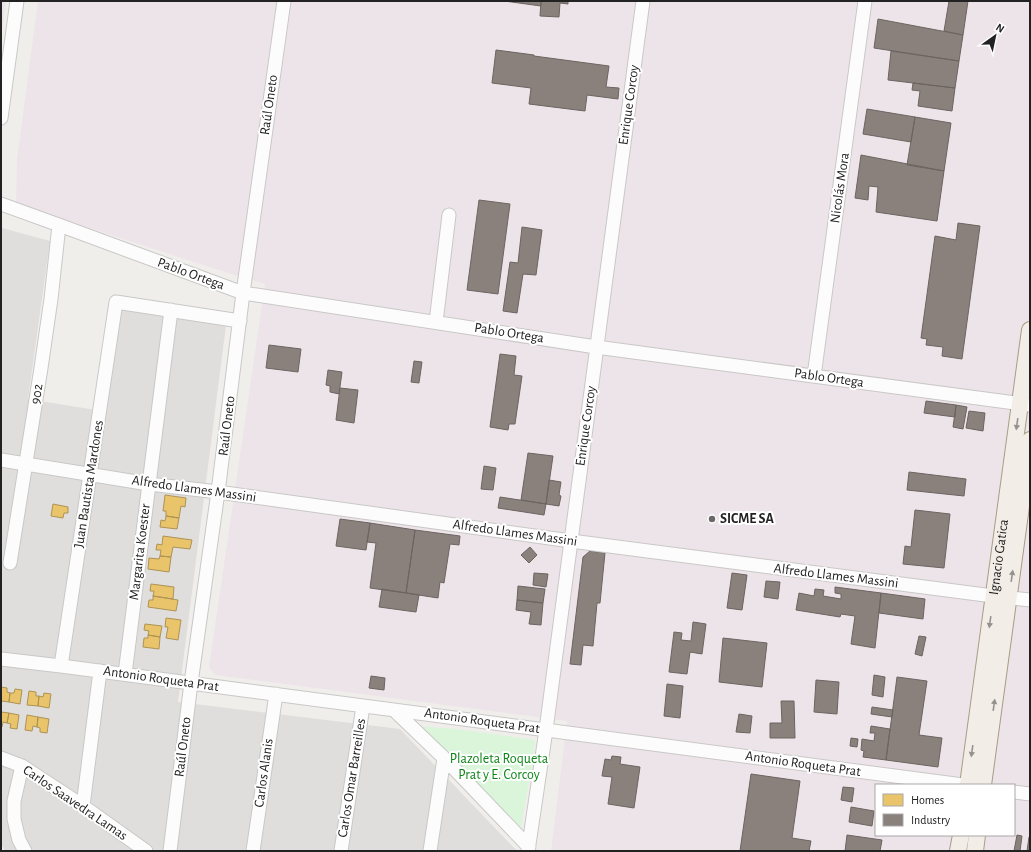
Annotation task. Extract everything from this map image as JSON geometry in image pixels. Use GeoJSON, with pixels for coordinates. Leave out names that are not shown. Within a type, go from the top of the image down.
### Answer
{"type":"FeatureCollection","features":[{"type":"Feature","properties":{"kind":"main road","name":"Ignacio Gatica"},"geometry":{"type":"LineString","coordinates":[[983,784],[1001,597],[1025,404],[1030,330]]}},
{"type":"Feature","properties":{"kind":"main road","name":"Ignacio Gatica"},"geometry":{"type":"LineString","coordinates":[[968,784],[1030,440]]}},
{"type":"Feature","properties":{"kind":"main road"},"geometry":{"type":"LineString","coordinates":[[958,851],[961,836]]}},
{"type":"Feature","properties":{"kind":"main road"},"geometry":{"type":"LineString","coordinates":[[974,851],[977,836]]}},
{"type":"Feature","properties":{"kind":"street"},"geometry":{"type":"LineString","coordinates":[[1,118],[17,1]]}},
{"type":"Feature","properties":{"kind":"street","name":"Raúl Oneto"},"geometry":{"type":"LineString","coordinates":[[170,851],[190,683],[218,492],[243,293],[284,1]]}},
{"type":"Feature","properties":{"kind":"street","name":"Enrique Corcoy"},"geometry":{"type":"LineString","coordinates":[[529,849],[642,1]]}},
{"type":"Feature","properties":{"kind":"street","name":"Nicolás Mora"},"geometry":{"type":"LineString","coordinates":[[814,376],[865,1]]}},
{"type":"Feature","properties":{"kind":"street","name":"Pablo Ortega"},"geometry":{"type":"LineString","coordinates":[[1,204],[243,293],[596,347],[1025,404]]}},
{"type":"Feature","properties":{"kind":"street"},"geometry":{"type":"LineString","coordinates":[[436,322],[449,215]]}},
{"type":"Feature","properties":{"kind":"street","name":"902"},"geometry":{"type":"LineString","coordinates":[[10,563],[42,368],[59,225]]}},
{"type":"Feature","properties":{"kind":"street","name":"Juan Bautista Mardones"},"geometry":{"type":"LineString","coordinates":[[61,666],[116,302],[171,310]]}},
{"type":"Feature","properties":{"kind":"street"},"geometry":{"type":"LineString","coordinates":[[171,310],[240,321]]}},
{"type":"Feature","properties":{"kind":"street","name":"Margarita Koester"},"geometry":{"type":"LineString","coordinates":[[125,674],[171,310]]}},
{"type":"Feature","properties":{"kind":"street","name":"Alfredo Llames Massini"},"geometry":{"type":"LineString","coordinates":[[1,460],[149,484],[218,492],[571,541],[1030,600]]}},
{"type":"Feature","properties":{"kind":"street","name":"Antonio Roqueta Prat"},"geometry":{"type":"LineString","coordinates":[[1,659],[125,674],[955,784]]}},
{"type":"Feature","properties":{"kind":"street"},"geometry":{"type":"LineString","coordinates":[[83,806],[100,671]]}},
{"type":"Feature","properties":{"kind":"street","name":"Carlos Alanis"},"geometry":{"type":"LineString","coordinates":[[253,851],[276,694]]}},
{"type":"Feature","properties":{"kind":"street","name":"Carlos Omar Barreilles"},"geometry":{"type":"LineString","coordinates":[[341,851],[363,706]]}},
{"type":"Feature","properties":{"kind":"street"},"geometry":{"type":"LineString","coordinates":[[394,710],[444,758],[529,849]]}},
{"type":"Feature","properties":{"kind":"street","name":"Carlos Saavedra Lamas"},"geometry":{"type":"LineString","coordinates":[[1,758],[22,766],[83,806],[146,851]]}},
{"type":"Feature","properties":{"kind":"street"},"geometry":{"type":"LineString","coordinates":[[430,851],[444,758]]}},
{"type":"Feature","properties":{"kind":"street"},"geometry":{"type":"LineString","coordinates":[[22,766],[14,801],[14,819],[19,840],[26,851]]}},
{"type":"Feature","properties":{"kind":"street"},"geometry":{"type":"LineString","coordinates":[[1015,792],[1030,794]]}},
{"type":"Feature","properties":{"kind":"shaded area"},"geometry":{"type":"Polygon","coordinates":[[[1,1],[6,1],[1,41],[1,1]]]}},
{"type":"Feature","properties":{"kind":"shaded area"},"geometry":{"type":"Polygon","coordinates":[[[38,1],[1030,1],[1030,851],[551,851],[567,721],[215,675],[209,667],[265,284],[16,204],[17,159],[38,1]]]}},
{"type":"Feature","properties":{"kind":"shaded area"},"geometry":{"type":"Polygon","coordinates":[[[2,228],[50,241],[28,399],[102,411],[119,304],[226,325],[178,702],[400,729],[517,851],[5,851],[1,844],[2,228]]]}},
{"type":"Feature","properties":{"kind":"green space","name":"Plazoleta Roqueta Prat y E. Corcoy"},"geometry":{"type":"Polygon","coordinates":[[[415,726],[456,729],[535,740],[534,755],[519,836],[415,726]]]}},
{"type":"Feature","properties":{"kind":"building: Homes"},"geometry":{"type":"Polygon","coordinates":[[[165,495],[186,498],[185,507],[181,506],[179,518],[166,516],[166,511],[163,511],[165,495]]]}},
{"type":"Feature","properties":{"kind":"building: Homes"},"geometry":{"type":"Polygon","coordinates":[[[53,504],[68,507],[68,513],[64,513],[63,518],[51,516],[53,504]]]}},
{"type":"Feature","properties":{"kind":"building: Homes"},"geometry":{"type":"Polygon","coordinates":[[[166,516],[179,518],[177,529],[160,527],[161,520],[165,521],[166,516]]]}},
{"type":"Feature","properties":{"kind":"building: Homes"},"geometry":{"type":"Polygon","coordinates":[[[163,536],[192,540],[190,549],[173,547],[171,557],[160,556],[161,550],[156,550],[157,544],[162,545],[163,536]]]}},
{"type":"Feature","properties":{"kind":"building: Homes"},"geometry":{"type":"Polygon","coordinates":[[[160,556],[171,557],[169,572],[148,569],[149,558],[159,559],[160,556]]]}},
{"type":"Feature","properties":{"kind":"building: Homes"},"geometry":{"type":"Polygon","coordinates":[[[151,584],[174,587],[173,599],[153,596],[154,591],[150,591],[151,584]]]}},
{"type":"Feature","properties":{"kind":"building: Homes"},"geometry":{"type":"Polygon","coordinates":[[[153,596],[178,600],[176,611],[148,607],[149,600],[153,600],[153,596]]]}},
{"type":"Feature","properties":{"kind":"building: Homes"},"geometry":{"type":"Polygon","coordinates":[[[166,618],[181,620],[178,640],[166,638],[168,627],[165,627],[166,618]]]}},
{"type":"Feature","properties":{"kind":"building: Homes"},"geometry":{"type":"Polygon","coordinates":[[[145,624],[162,626],[160,637],[148,635],[149,631],[144,630],[145,624]]]}},
{"type":"Feature","properties":{"kind":"building: Homes"},"geometry":{"type":"Polygon","coordinates":[[[148,635],[160,637],[159,649],[143,647],[144,638],[148,638],[148,635]]]}},
{"type":"Feature","properties":{"kind":"building: Homes"},"geometry":{"type":"Polygon","coordinates":[[[1,687],[7,688],[7,692],[10,693],[9,702],[1,701],[1,687]]]}},
{"type":"Feature","properties":{"kind":"building: Homes"},"geometry":{"type":"Polygon","coordinates":[[[15,689],[22,690],[20,704],[9,702],[10,693],[14,693],[15,689]]]}},
{"type":"Feature","properties":{"kind":"building: Homes"},"geometry":{"type":"Polygon","coordinates":[[[29,691],[36,692],[36,696],[39,696],[38,706],[27,705],[29,691]]]}},
{"type":"Feature","properties":{"kind":"building: Homes"},"geometry":{"type":"Polygon","coordinates":[[[44,693],[51,694],[49,708],[38,706],[39,696],[43,697],[44,693]]]}},
{"type":"Feature","properties":{"kind":"building: Homes"},"geometry":{"type":"Polygon","coordinates":[[[1,712],[9,713],[7,723],[3,722],[2,727],[1,727],[1,712]]]}},
{"type":"Feature","properties":{"kind":"building: Homes"},"geometry":{"type":"Polygon","coordinates":[[[9,713],[19,715],[17,729],[10,728],[11,724],[7,723],[9,713]]]}},
{"type":"Feature","properties":{"kind":"building: Homes"},"geometry":{"type":"Polygon","coordinates":[[[27,715],[38,717],[37,727],[33,726],[32,731],[25,730],[27,715]]]}},
{"type":"Feature","properties":{"kind":"building: Homes"},"geometry":{"type":"Polygon","coordinates":[[[38,717],[49,719],[47,733],[40,732],[40,728],[37,727],[38,717]]]}},
{"type":"Feature","properties":{"kind":"building: Industry"},"geometry":{"type":"Polygon","coordinates":[[[504,1],[541,1],[541,6],[504,1]]]}},
{"type":"Feature","properties":{"kind":"building: Industry"},"geometry":{"type":"Polygon","coordinates":[[[541,1],[568,1],[568,4],[560,3],[559,17],[540,16],[541,1]]]}},
{"type":"Feature","properties":{"kind":"building: Industry"},"geometry":{"type":"Polygon","coordinates":[[[949,1],[968,1],[963,35],[944,31],[949,1]]]}},
{"type":"Feature","properties":{"kind":"building: Industry"},"geometry":{"type":"Polygon","coordinates":[[[878,19],[963,35],[959,61],[874,48],[878,19]]]}},
{"type":"Feature","properties":{"kind":"building: Industry"},"geometry":{"type":"Polygon","coordinates":[[[496,50],[609,66],[606,87],[619,88],[618,99],[587,95],[585,111],[529,104],[531,88],[492,83],[496,50]]]}},
{"type":"Feature","properties":{"kind":"building: Industry"},"geometry":{"type":"Polygon","coordinates":[[[891,51],[959,61],[955,88],[888,80],[891,51]]]}},
{"type":"Feature","properties":{"kind":"building: Industry"},"geometry":{"type":"Polygon","coordinates":[[[913,83],[955,88],[952,111],[918,106],[920,91],[912,90],[913,83]]]}},
{"type":"Feature","properties":{"kind":"building: Industry"},"geometry":{"type":"Polygon","coordinates":[[[867,109],[915,117],[911,142],[863,134],[867,109]]]}},
{"type":"Feature","properties":{"kind":"building: Industry"},"geometry":{"type":"Polygon","coordinates":[[[915,117],[951,123],[944,171],[907,165],[915,117]]]}},
{"type":"Feature","properties":{"kind":"building: Industry"},"geometry":{"type":"Polygon","coordinates":[[[861,155],[944,171],[937,221],[876,212],[878,187],[869,186],[868,200],[855,198],[861,155]]]}},
{"type":"Feature","properties":{"kind":"building: Industry"},"geometry":{"type":"Polygon","coordinates":[[[479,200],[510,204],[498,294],[467,290],[479,200]]]}},
{"type":"Feature","properties":{"kind":"building: Industry"},"geometry":{"type":"Polygon","coordinates":[[[958,223],[980,226],[962,359],[942,356],[943,347],[926,345],[927,339],[921,338],[935,236],[956,240],[958,223]]]}},
{"type":"Feature","properties":{"kind":"building: Industry"},"geometry":{"type":"Polygon","coordinates":[[[522,227],[542,230],[536,275],[523,274],[517,313],[503,311],[510,262],[518,263],[522,227]]]}},
{"type":"Feature","properties":{"kind":"building: Industry"},"geometry":{"type":"Polygon","coordinates":[[[269,345],[301,349],[298,372],[266,368],[269,345]]]}},
{"type":"Feature","properties":{"kind":"building: Industry"},"geometry":{"type":"Polygon","coordinates":[[[500,354],[516,356],[514,375],[522,376],[515,424],[509,424],[508,430],[490,427],[500,354]]]}},
{"type":"Feature","properties":{"kind":"building: Industry"},"geometry":{"type":"Polygon","coordinates":[[[414,361],[422,362],[419,383],[411,382],[414,361]]]}},
{"type":"Feature","properties":{"kind":"building: Industry"},"geometry":{"type":"Polygon","coordinates":[[[328,370],[342,372],[339,394],[330,392],[330,386],[326,385],[328,370]]]}},
{"type":"Feature","properties":{"kind":"building: Industry"},"geometry":{"type":"Polygon","coordinates":[[[340,388],[358,390],[354,423],[336,420],[340,388]]]}},
{"type":"Feature","properties":{"kind":"building: Industry"},"geometry":{"type":"Polygon","coordinates":[[[926,401],[956,405],[955,417],[924,413],[926,401]]]}},
{"type":"Feature","properties":{"kind":"building: Industry"},"geometry":{"type":"Polygon","coordinates":[[[956,405],[967,407],[963,429],[953,427],[956,405]]]}},
{"type":"Feature","properties":{"kind":"building: Industry"},"geometry":{"type":"Polygon","coordinates":[[[969,411],[985,413],[983,431],[966,428],[969,411]]]}},
{"type":"Feature","properties":{"kind":"building: Industry"},"geometry":{"type":"Polygon","coordinates":[[[528,453],[553,456],[546,504],[521,500],[528,453]]]}},
{"type":"Feature","properties":{"kind":"building: Industry"},"geometry":{"type":"Polygon","coordinates":[[[484,466],[496,468],[493,490],[481,489],[484,466]]]}},
{"type":"Feature","properties":{"kind":"building: Industry"},"geometry":{"type":"Polygon","coordinates":[[[909,472],[966,479],[964,496],[907,490],[909,472]]]}},
{"type":"Feature","properties":{"kind":"building: Industry"},"geometry":{"type":"Polygon","coordinates":[[[549,480],[561,482],[559,506],[546,504],[549,480]]]}},
{"type":"Feature","properties":{"kind":"building: Industry"},"geometry":{"type":"Polygon","coordinates":[[[500,497],[546,504],[544,515],[498,508],[500,497]]]}},
{"type":"Feature","properties":{"kind":"building: Industry"},"geometry":{"type":"Polygon","coordinates":[[[915,510],[950,514],[944,568],[903,564],[905,546],[911,547],[915,510]]]}},
{"type":"Feature","properties":{"kind":"building: Industry"},"geometry":{"type":"Polygon","coordinates":[[[340,519],[370,523],[366,550],[336,546],[340,519]]]}},
{"type":"Feature","properties":{"kind":"building: Industry"},"geometry":{"type":"Polygon","coordinates":[[[370,523],[415,530],[406,593],[370,588],[376,543],[367,542],[370,523]]]}},
{"type":"Feature","properties":{"kind":"building: Industry"},"geometry":{"type":"Polygon","coordinates":[[[415,530],[460,536],[459,545],[450,544],[444,583],[440,582],[438,598],[406,593],[415,530]]]}},
{"type":"Feature","properties":{"kind":"building: Industry"},"geometry":{"type":"Polygon","coordinates":[[[530,547],[537,555],[529,563],[521,555],[530,547]]]}},
{"type":"Feature","properties":{"kind":"building: Industry"},"geometry":{"type":"Polygon","coordinates":[[[590,551],[605,553],[600,603],[597,603],[593,646],[583,645],[581,665],[570,664],[583,557],[590,551]]]}},
{"type":"Feature","properties":{"kind":"building: Industry"},"geometry":{"type":"Polygon","coordinates":[[[534,573],[548,574],[546,587],[533,585],[534,573]]]}},
{"type":"Feature","properties":{"kind":"building: Industry"},"geometry":{"type":"Polygon","coordinates":[[[732,573],[747,575],[742,610],[727,608],[732,573]]]}},
{"type":"Feature","properties":{"kind":"building: Industry"},"geometry":{"type":"Polygon","coordinates":[[[766,581],[780,582],[778,599],[764,597],[766,581]]]}},
{"type":"Feature","properties":{"kind":"building: Industry"},"geometry":{"type":"Polygon","coordinates":[[[518,586],[545,589],[543,603],[517,600],[518,586]]]}},
{"type":"Feature","properties":{"kind":"building: Industry"},"geometry":{"type":"Polygon","coordinates":[[[835,587],[881,593],[875,648],[851,644],[855,616],[841,614],[840,617],[796,610],[799,593],[814,596],[815,589],[824,590],[823,596],[841,599],[841,594],[835,593],[835,587]]]}},
{"type":"Feature","properties":{"kind":"building: Industry"},"geometry":{"type":"Polygon","coordinates":[[[382,589],[419,595],[416,612],[379,607],[382,589]]]}},
{"type":"Feature","properties":{"kind":"building: Industry"},"geometry":{"type":"Polygon","coordinates":[[[881,593],[925,599],[923,619],[879,613],[881,593]]]}},
{"type":"Feature","properties":{"kind":"building: Industry"},"geometry":{"type":"Polygon","coordinates":[[[517,600],[543,603],[541,625],[529,624],[531,612],[516,610],[517,600]]]}},
{"type":"Feature","properties":{"kind":"building: Industry"},"geometry":{"type":"Polygon","coordinates":[[[693,622],[706,624],[702,654],[690,652],[687,674],[669,672],[674,632],[682,633],[681,640],[691,641],[693,622]]]}},
{"type":"Feature","properties":{"kind":"building: Industry"},"geometry":{"type":"Polygon","coordinates":[[[919,636],[926,637],[922,656],[915,654],[919,636]]]}},
{"type":"Feature","properties":{"kind":"building: Industry"},"geometry":{"type":"Polygon","coordinates":[[[723,638],[767,643],[762,687],[719,682],[723,638]]]}},
{"type":"Feature","properties":{"kind":"building: Industry"},"geometry":{"type":"Polygon","coordinates":[[[874,675],[885,677],[883,697],[872,695],[874,675]]]}},
{"type":"Feature","properties":{"kind":"building: Industry"},"geometry":{"type":"Polygon","coordinates":[[[371,676],[385,678],[384,690],[369,688],[371,676]]]}},
{"type":"Feature","properties":{"kind":"building: Industry"},"geometry":{"type":"Polygon","coordinates":[[[897,677],[927,681],[919,735],[942,738],[938,767],[886,760],[897,677]]]}},
{"type":"Feature","properties":{"kind":"building: Industry"},"geometry":{"type":"Polygon","coordinates":[[[816,680],[839,682],[837,714],[814,712],[816,680]]]}},
{"type":"Feature","properties":{"kind":"building: Industry"},"geometry":{"type":"Polygon","coordinates":[[[667,684],[683,686],[680,718],[664,716],[667,684]]]}},
{"type":"Feature","properties":{"kind":"building: Industry"},"geometry":{"type":"Polygon","coordinates":[[[781,701],[794,701],[795,738],[770,738],[770,723],[782,723],[781,701]]]}},
{"type":"Feature","properties":{"kind":"building: Industry"},"geometry":{"type":"Polygon","coordinates":[[[872,707],[893,710],[892,717],[871,714],[872,707]]]}},
{"type":"Feature","properties":{"kind":"building: Industry"},"geometry":{"type":"Polygon","coordinates":[[[739,714],[752,716],[750,733],[736,732],[739,714]]]}},
{"type":"Feature","properties":{"kind":"building: Industry"},"geometry":{"type":"Polygon","coordinates":[[[871,726],[890,729],[886,760],[863,757],[864,751],[861,750],[862,739],[874,741],[875,733],[870,733],[871,726]]]}},
{"type":"Feature","properties":{"kind":"building: Industry"},"geometry":{"type":"Polygon","coordinates":[[[851,738],[858,739],[857,747],[850,746],[851,738]]]}},
{"type":"Feature","properties":{"kind":"building: Industry"},"geometry":{"type":"Polygon","coordinates":[[[612,756],[621,757],[620,764],[640,767],[634,808],[608,804],[612,777],[602,776],[605,759],[611,760],[612,756]]]}},
{"type":"Feature","properties":{"kind":"building: Industry"},"geometry":{"type":"Polygon","coordinates":[[[751,774],[800,781],[792,838],[811,841],[809,851],[740,851],[751,774]]]}},
{"type":"Feature","properties":{"kind":"building: Industry"},"geometry":{"type":"Polygon","coordinates":[[[843,787],[854,788],[852,802],[841,800],[843,787]]]}},
{"type":"Feature","properties":{"kind":"building: Industry"},"geometry":{"type":"Polygon","coordinates":[[[851,807],[874,811],[872,826],[849,822],[851,807]]]}},
{"type":"Feature","properties":{"kind":"building: Industry"},"geometry":{"type":"Polygon","coordinates":[[[847,835],[882,840],[880,851],[845,851],[847,835]]]}},
{"type":"Feature","properties":{"kind":"building: Industry"},"geometry":{"type":"Polygon","coordinates":[[[1017,835],[1022,836],[1020,851],[1014,851],[1017,835]]]}},
{"type":"Feature","properties":{"kind":"building: Industry"},"geometry":{"type":"Polygon","coordinates":[[[1029,837],[1030,851],[1027,851],[1029,837]]]}},
{"type":"Feature","properties":{"kind":"place","name":"SICME SA"},"geometry":{"type":"Point","coordinates":[712,519]}}]}
